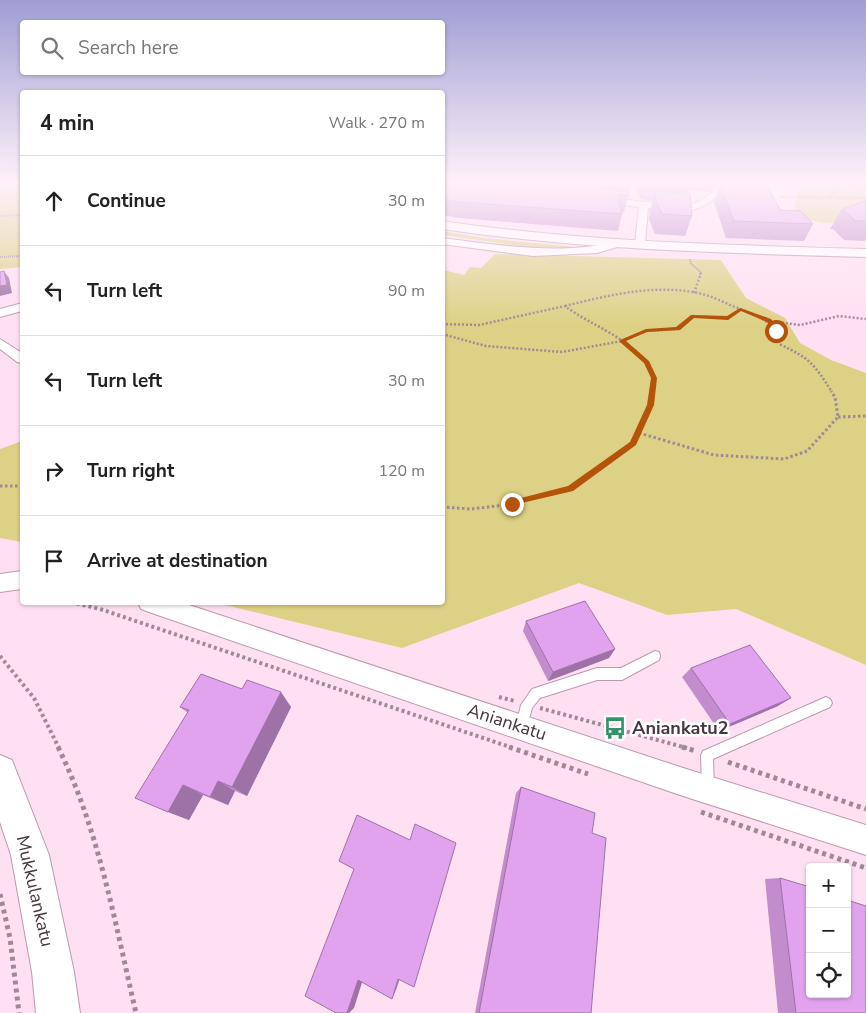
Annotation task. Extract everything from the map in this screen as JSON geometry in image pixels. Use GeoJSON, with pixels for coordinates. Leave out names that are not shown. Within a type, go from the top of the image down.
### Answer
{"type":"FeatureCollection","features":[{"type":"Feature","properties":{"kind":"street"},"geometry":{"type":"LineString","coordinates":[[486,231],[633,244],[866,253]]}},
{"type":"Feature","properties":{"kind":"street"},"geometry":{"type":"LineString","coordinates":[[633,244],[637,231]]}},
{"type":"Feature","properties":{"kind":"street"},"geometry":{"type":"LineString","coordinates":[[445,241],[533,253],[597,250],[633,244]]}},
{"type":"Feature","properties":{"kind":"street"},"geometry":{"type":"LineString","coordinates":[[0,313],[20,308]]}},
{"type":"Feature","properties":{"kind":"street"},"geometry":{"type":"LineString","coordinates":[[0,343],[20,358]]}},
{"type":"Feature","properties":{"kind":"street"},"geometry":{"type":"LineString","coordinates":[[0,583],[20,580]]}},
{"type":"Feature","properties":{"kind":"street","name":"Aniankatu"},"geometry":{"type":"LineString","coordinates":[[158,605],[522,726],[702,801],[866,840]]}},
{"type":"Feature","properties":{"kind":"street","name":"Mukkulankatu"},"geometry":{"type":"LineString","coordinates":[[0,772],[30,855],[53,972],[58,1013]]}},
{"type":"Feature","properties":{"kind":"lane"},"geometry":{"type":"LineString","coordinates":[[522,726],[528,705],[536,693],[598,674],[622,674],[655,656]]}},
{"type":"Feature","properties":{"kind":"lane"},"geometry":{"type":"LineString","coordinates":[[702,801],[707,755],[826,703]]}},
{"type":"Feature","properties":{"kind":"path"},"geometry":{"type":"LineString","coordinates":[[689,252],[691,264],[701,272],[694,293]]}},
{"type":"Feature","properties":{"kind":"path"},"geometry":{"type":"LineString","coordinates":[[0,257],[20,256]]}},
{"type":"Feature","properties":{"kind":"path"},"geometry":{"type":"LineString","coordinates":[[445,324],[479,325],[640,291],[694,293],[719,299],[769,321],[800,325],[839,316],[866,319]]}},
{"type":"Feature","properties":{"kind":"path"},"geometry":{"type":"LineString","coordinates":[[445,507],[471,509],[504,505],[570,489],[633,444],[650,405],[654,378],[647,362],[622,341],[580,318],[565,306]]}},
{"type":"Feature","properties":{"kind":"path"},"geometry":{"type":"LineString","coordinates":[[445,335],[486,346],[562,352],[622,341],[646,331],[678,329],[693,316],[728,318],[740,309]]}},
{"type":"Feature","properties":{"kind":"path"},"geometry":{"type":"LineString","coordinates":[[769,321],[776,331],[779,344],[805,356],[816,367],[835,397],[838,417]]}},
{"type":"Feature","properties":{"kind":"path"},"geometry":{"type":"LineString","coordinates":[[638,433],[714,455],[784,459],[807,451],[838,417],[866,416]]}},
{"type":"Feature","properties":{"kind":"path"},"geometry":{"type":"LineString","coordinates":[[0,486],[20,486]]}},
{"type":"Feature","properties":{"kind":"path"},"geometry":{"type":"LineString","coordinates":[[83,605],[100,609],[598,777]]}},
{"type":"Feature","properties":{"kind":"path"},"geometry":{"type":"LineString","coordinates":[[0,656],[34,698],[67,765],[102,861],[136,1013]]}},
{"type":"Feature","properties":{"kind":"path"},"geometry":{"type":"LineString","coordinates":[[702,801],[866,868]]}},
{"type":"Feature","properties":{"kind":"path"},"geometry":{"type":"LineString","coordinates":[[0,894],[10,938],[19,1013]]}},
{"type":"Feature","properties":{"kind":"shaded area"},"geometry":{"type":"Polygon","coordinates":[[[0,231],[20,231],[20,267],[0,269],[0,231]]]}},
{"type":"Feature","properties":{"kind":"shaded area"},"geometry":{"type":"Polygon","coordinates":[[[445,232],[483,238],[586,248],[534,248],[445,235],[445,232]]]}},
{"type":"Feature","properties":{"kind":"shaded area"},"geometry":{"type":"Polygon","coordinates":[[[495,254],[721,260],[746,298],[785,318],[800,343],[831,360],[866,373],[866,665],[736,609],[667,615],[579,583],[402,648],[225,605],[445,605],[445,270],[464,275],[470,267],[481,268],[495,254]]]}},
{"type":"Feature","properties":{"kind":"shaded area"},"geometry":{"type":"Polygon","coordinates":[[[20,442],[20,542],[0,538],[0,449],[20,442]]]}},
{"type":"Feature","properties":{"kind":"building"},"geometry":{"type":"Polygon","coordinates":[[[4,271],[7,285],[0,286],[0,272],[4,271]]]}},
{"type":"Feature","properties":{"kind":"building"},"geometry":{"type":"Polygon","coordinates":[[[585,601],[615,649],[553,672],[526,621],[585,601]]]}},
{"type":"Feature","properties":{"kind":"building"},"geometry":{"type":"Polygon","coordinates":[[[750,645],[791,698],[730,724],[691,668],[750,645]]]}},
{"type":"Feature","properties":{"kind":"building"},"geometry":{"type":"Polygon","coordinates":[[[201,674],[242,689],[247,680],[281,692],[232,787],[218,781],[210,797],[183,785],[168,812],[135,798],[189,710],[180,707],[201,674]]]}},
{"type":"Feature","properties":{"kind":"building"},"geometry":{"type":"Polygon","coordinates":[[[521,787],[595,813],[592,833],[606,838],[591,1013],[479,1013],[521,787]]]}},
{"type":"Feature","properties":{"kind":"building"},"geometry":{"type":"Polygon","coordinates":[[[357,815],[410,840],[415,824],[456,843],[414,987],[398,979],[392,999],[358,980],[347,1013],[336,1013],[305,996],[354,869],[339,861],[357,815]]]}},
{"type":"Feature","properties":{"kind":"building"},"geometry":{"type":"Polygon","coordinates":[[[780,878],[806,886],[806,998],[851,998],[851,901],[866,906],[866,1013],[796,1013],[780,878]]]}},
{"type":"Feature","properties":{"kind":"place","name":"Aniankatu2"},"geometry":{"type":"Point","coordinates":[615,728]}},
{"type":"Feature","properties":{"kind":"route"},"geometry":{"type":"LineString","coordinates":[[512,504],[570,489],[633,444],[643,425],[650,405],[654,378],[647,362],[622,341],[646,331],[678,329],[693,316],[728,318],[740,309],[757,314],[769,321],[776,331]]}}]}
